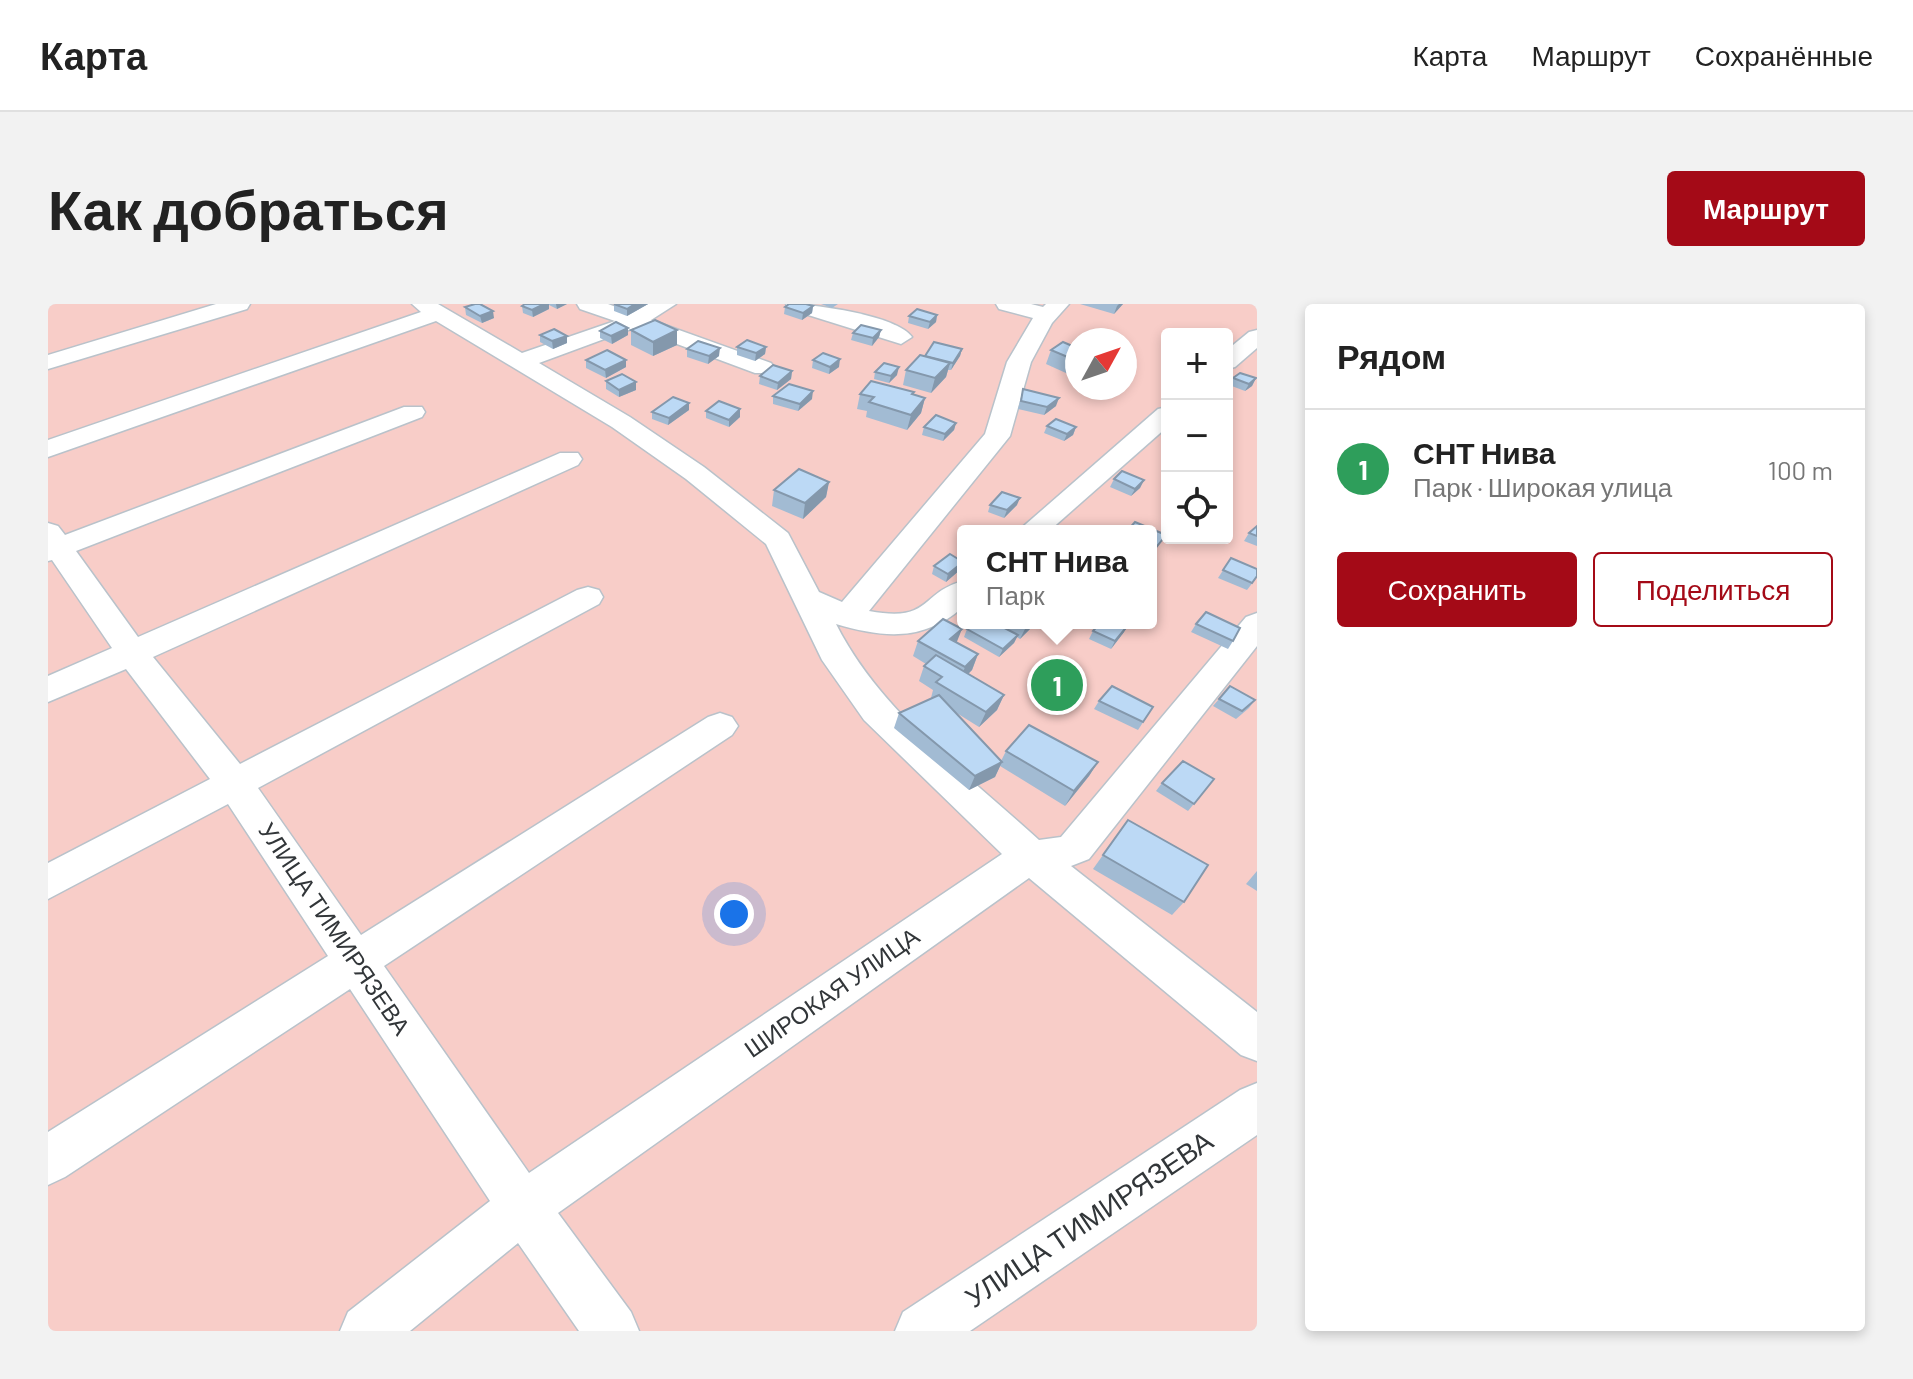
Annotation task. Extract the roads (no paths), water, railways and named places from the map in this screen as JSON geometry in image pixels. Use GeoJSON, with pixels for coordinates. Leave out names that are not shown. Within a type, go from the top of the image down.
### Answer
{"type":"FeatureCollection","features":[{"type":"Feature","properties":{"kind":"street"},"geometry":{"type":"LineString","coordinates":[[48,362],[239,304]]}},
{"type":"Feature","properties":{"kind":"street"},"geometry":{"type":"LineString","coordinates":[[588,304],[763,368]]}},
{"type":"Feature","properties":{"kind":"street"},"geometry":{"type":"LineString","coordinates":[[519,362],[632,321],[665,304]]}},
{"type":"Feature","properties":{"kind":"street"},"geometry":{"type":"LineString","coordinates":[[797,304],[885,329],[901,337]]}},
{"type":"Feature","properties":{"kind":"street"},"geometry":{"type":"LineString","coordinates":[[847,617],[997,436],[1019,362],[1053,310],[1007,304]]}},
{"type":"Feature","properties":{"kind":"street"},"geometry":{"type":"LineString","coordinates":[[48,449],[430,308],[621,422],[695,473],[778,539],[838,660],[876,711],[1030,856],[1257,1040]]}},
{"type":"Feature","properties":{"kind":"street"},"geometry":{"type":"LineString","coordinates":[[52,543],[413,412]]}},
{"type":"Feature","properties":{"kind":"street"},"geometry":{"type":"LineString","coordinates":[[1039,525],[1161,419]]}},
{"type":"Feature","properties":{"kind":"street"},"geometry":{"type":"LineString","coordinates":[[48,690],[569,459]]}},
{"type":"Feature","properties":{"kind":"street","name":"УЛИЦА ТИМИРЯЗЕВА"},"geometry":{"type":"LineString","coordinates":[[52,543],[131,652],[234,783],[523,1207],[612,1331]]}},
{"type":"Feature","properties":{"kind":"street"},"geometry":{"type":"LineString","coordinates":[[807,598],[847,617],[890,627],[919,624],[957,596]]}},
{"type":"Feature","properties":{"kind":"street"},"geometry":{"type":"LineString","coordinates":[[48,882],[588,597]]}},
{"type":"Feature","properties":{"kind":"street","name":"ШИРОКАЯ УЛИЦА"},"geometry":{"type":"LineString","coordinates":[[367,1331],[523,1207],[1030,856],[1053,856],[1075,848],[1257,624]]}},
{"type":"Feature","properties":{"kind":"street"},"geometry":{"type":"LineString","coordinates":[[48,1160],[720,726]]}},
{"type":"Feature","properties":{"kind":"street","name":"УЛИЦА ТИМИРЯЗЕВА"},"geometry":{"type":"LineString","coordinates":[[922,1331],[1257,1107]]}},
{"type":"Feature","properties":{"kind":"place","name":"СНТ Нива"},"geometry":{"type":"Point","coordinates":[1057,685]}}]}
